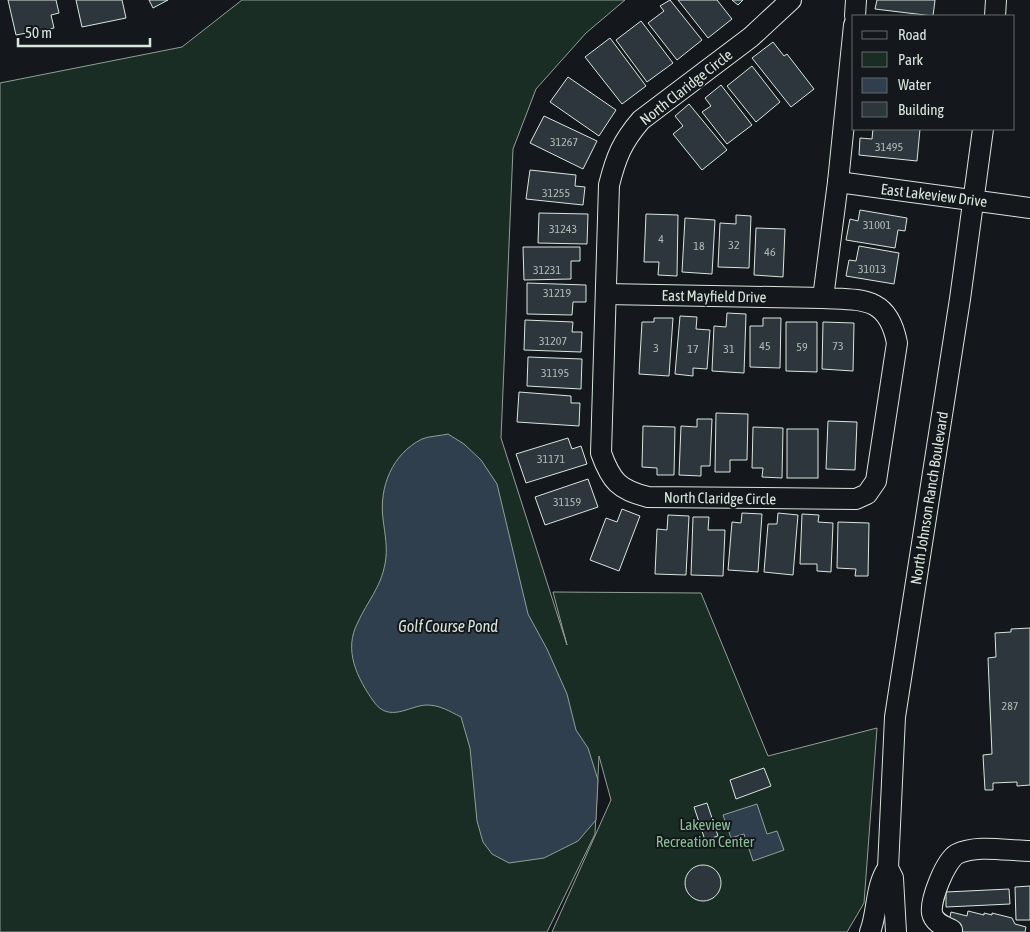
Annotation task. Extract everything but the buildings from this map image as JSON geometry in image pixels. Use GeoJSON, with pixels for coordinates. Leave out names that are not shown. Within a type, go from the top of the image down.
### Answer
{"type":"FeatureCollection","features":[{"type":"Feature","properties":{"kind":"street","name":"North Claridge Circle"},"geometry":{"type":"LineString","coordinates":[[791,0],[751,38],[641,120],[627,137],[617,154],[608,186],[601,453],[606,468],[616,484],[632,493],[648,497],[856,499],[867,494],[876,481],[897,342],[893,324],[878,307],[865,300],[823,298]]}},
{"type":"Feature","properties":{"kind":"street"},"geometry":{"type":"LineString","coordinates":[[855,15],[856,0]]}},
{"type":"Feature","properties":{"kind":"street"},"geometry":{"type":"LineString","coordinates":[[995,15],[996,0]]}},
{"type":"Feature","properties":{"kind":"street"},"geometry":{"type":"LineString","coordinates":[[823,298],[838,182],[852,45]]}},
{"type":"Feature","properties":{"kind":"street","name":"North Johnson Ranch Boulevard"},"geometry":{"type":"LineString","coordinates":[[896,932],[893,878],[888,868],[895,717],[983,130]]}},
{"type":"Feature","properties":{"kind":"street","name":"East Lakeview Drive"},"geometry":{"type":"LineString","coordinates":[[838,182],[1030,208]]}},
{"type":"Feature","properties":{"kind":"street","name":"East Mayfield Drive"},"geometry":{"type":"LineString","coordinates":[[606,294],[823,298]]}},
{"type":"Feature","properties":{"kind":"street"},"geometry":{"type":"LineString","coordinates":[[952,930],[937,922],[932,912],[936,891],[944,868],[956,855],[975,850],[1030,851]]}},
{"type":"Feature","properties":{"kind":"street","name":"North Johnson Ranch Boulevard"},"geometry":{"type":"LineString","coordinates":[[870,932],[874,921],[881,878],[888,868]]}},
{"type":"Feature","properties":{"kind":"green space","name":"Lakeview Recreation Center"},"geometry":{"type":"Polygon","coordinates":[[[242,0],[625,0],[586,33],[536,89],[513,149],[501,438],[567,645],[553,592],[701,593],[768,756],[877,728],[864,903],[847,932],[552,932],[611,800],[599,756],[595,834],[547,932],[0,932],[0,83],[182,47],[242,0]]]}},
{"type":"Feature","properties":{"kind":"water","name":"Golf Course Pond"},"geometry":{"type":"Polygon","coordinates":[[[448,434],[464,444],[481,460],[497,484],[528,614],[547,649],[567,694],[576,730],[588,748],[598,780],[596,820],[578,841],[544,858],[509,863],[492,854],[483,842],[477,821],[470,748],[461,717],[431,705],[399,712],[386,711],[374,702],[362,683],[354,664],[352,643],[354,632],[377,587],[385,564],[386,547],[382,507],[383,495],[390,473],[395,462],[412,445],[425,438],[448,434]]]}},
{"type":"Feature","properties":{"kind":"water"},"geometry":{"type":"Polygon","coordinates":[[[757,804],[767,834],[777,831],[784,850],[753,861],[744,834],[731,838],[723,815],[757,804]]]}}]}
